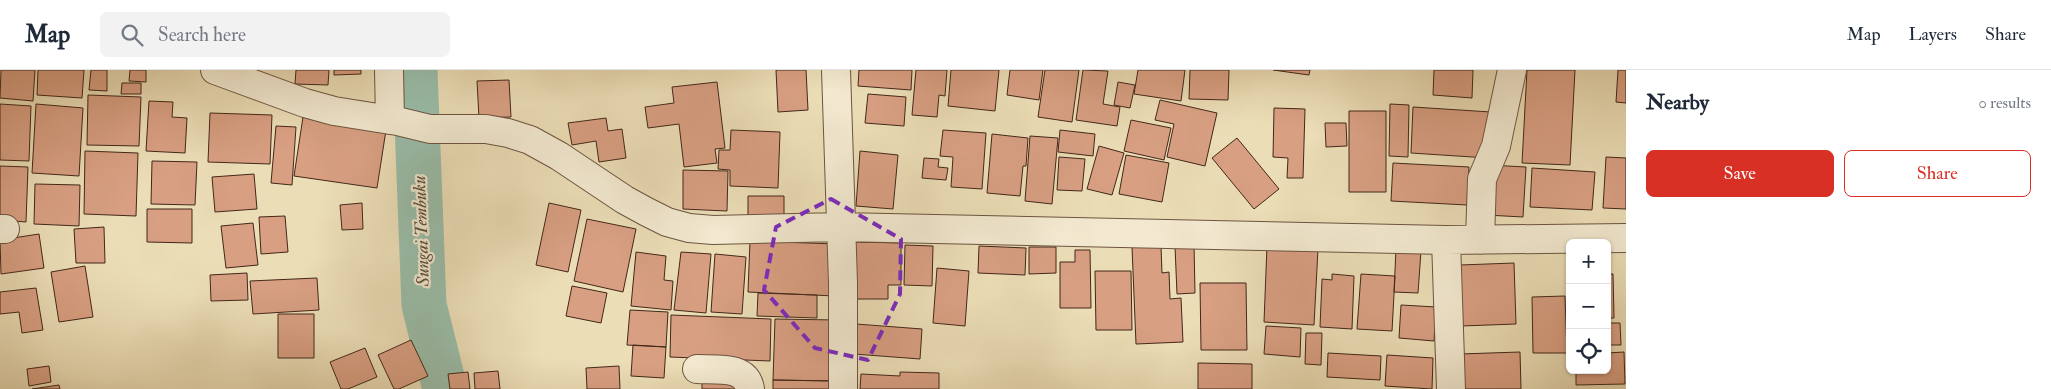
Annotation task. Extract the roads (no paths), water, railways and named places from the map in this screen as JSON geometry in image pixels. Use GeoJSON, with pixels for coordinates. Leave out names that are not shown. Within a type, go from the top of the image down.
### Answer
{"type":"FeatureCollection","features":[{"type":"Feature","properties":{"kind":"street"},"geometry":{"type":"LineString","coordinates":[[215,70],[305,103],[334,111],[394,120],[430,129],[486,129],[530,140],[559,156],[625,200],[667,222],[689,228],[714,230],[840,227],[1446,240],[1626,238]]}},
{"type":"Feature","properties":{"kind":"street"},"geometry":{"type":"LineString","coordinates":[[389,70],[394,120]]}},
{"type":"Feature","properties":{"kind":"street"},"geometry":{"type":"LineString","coordinates":[[836,70],[843,389]]}},
{"type":"Feature","properties":{"kind":"street"},"geometry":{"type":"LineString","coordinates":[[1480,240],[1482,179],[1496,146],[1512,70]]}},
{"type":"Feature","properties":{"kind":"street"},"geometry":{"type":"LineString","coordinates":[[1446,240],[1451,389]]}},
{"type":"Feature","properties":{"kind":"street"},"geometry":{"type":"LineString","coordinates":[[697,369],[734,371],[743,374],[748,379],[750,389]]}},
{"type":"Feature","properties":{"kind":"waterway","name":"Sungai Tembuku"},"geometry":{"type":"LineString","coordinates":[[415,70],[424,305],[445,389]]}}]}
